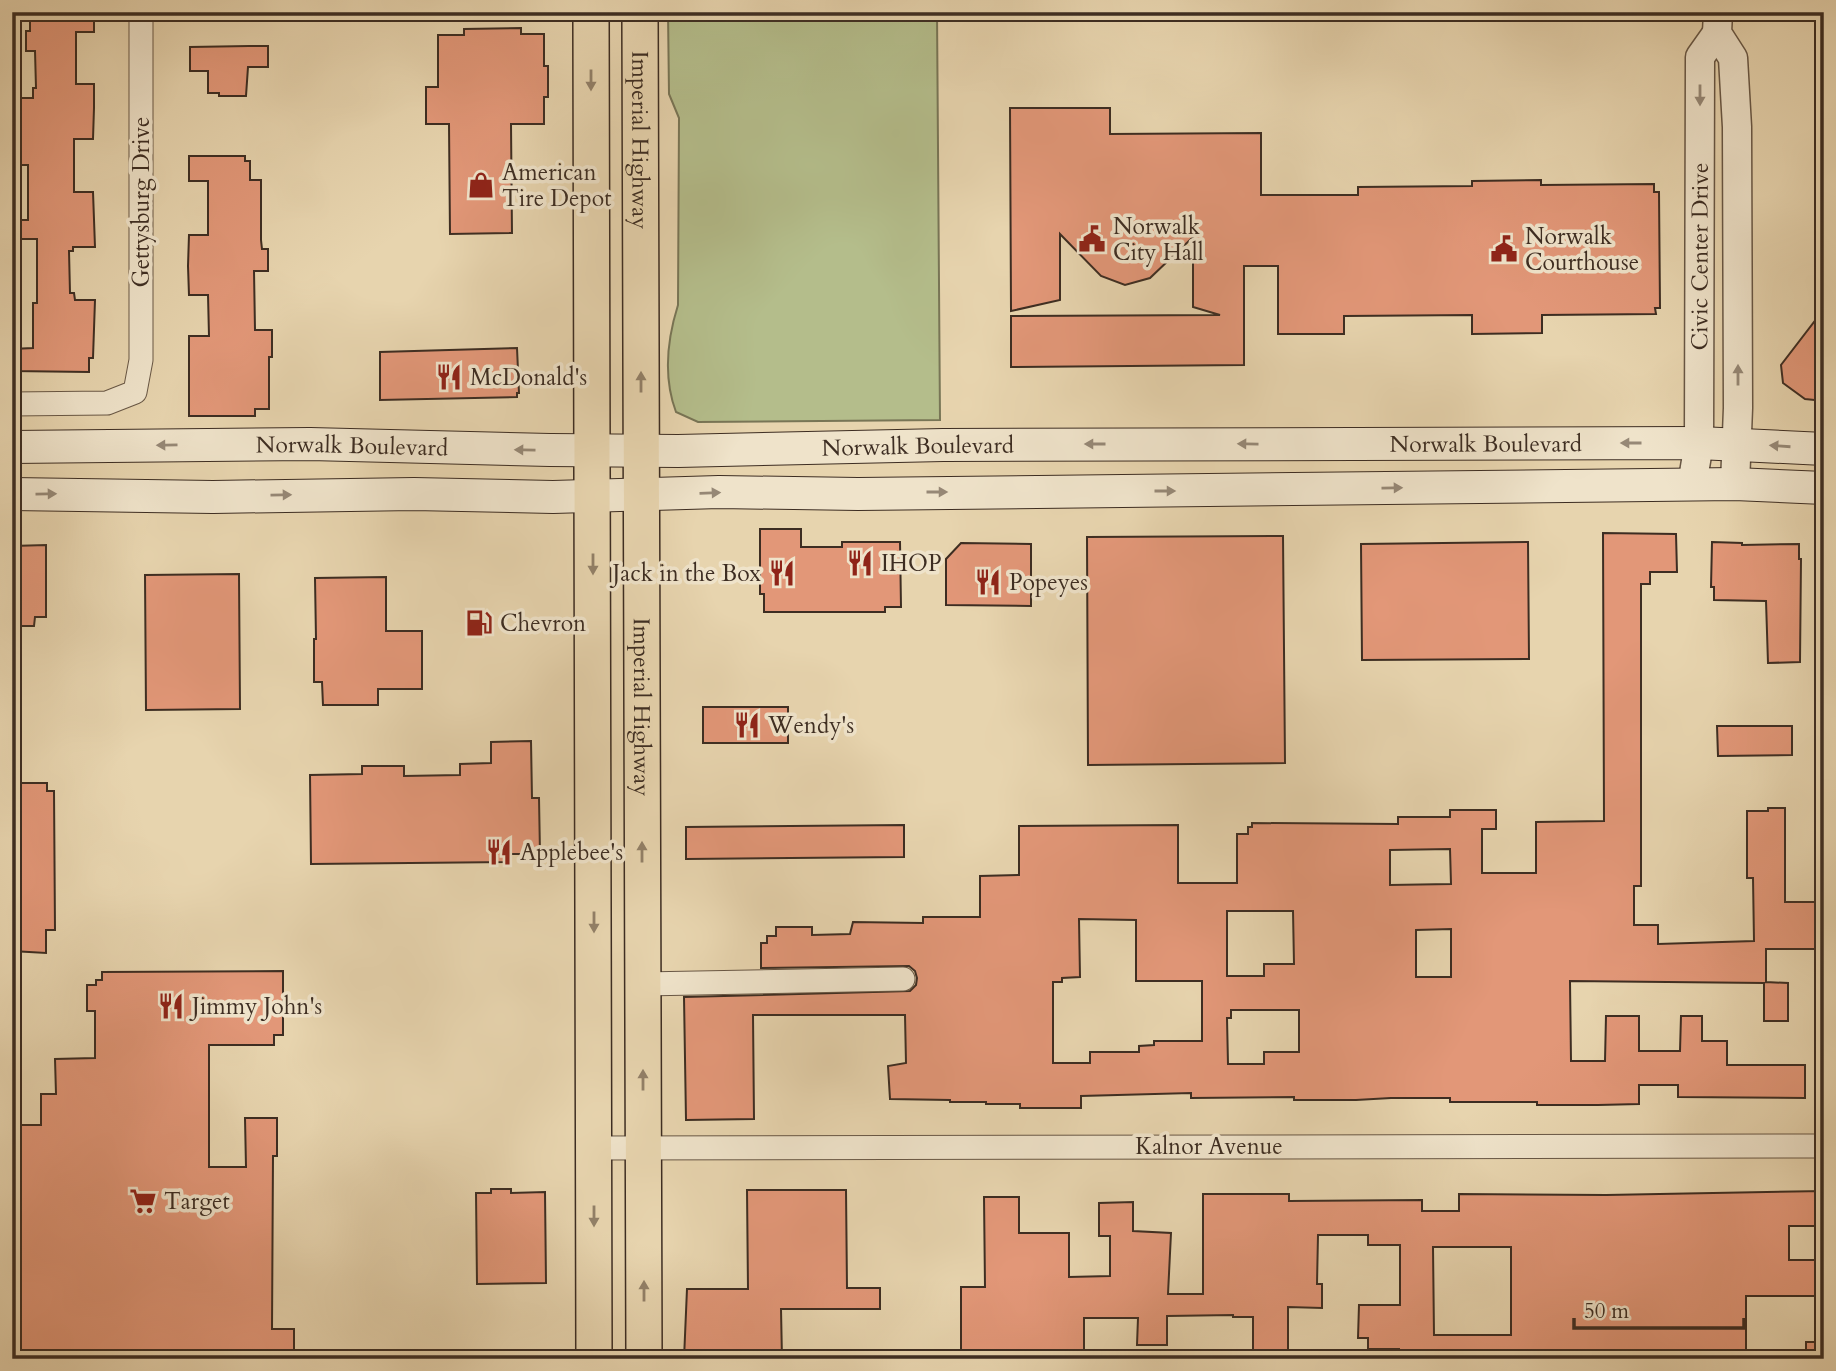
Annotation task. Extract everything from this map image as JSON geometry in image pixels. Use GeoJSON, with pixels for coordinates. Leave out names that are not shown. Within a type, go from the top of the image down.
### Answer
{"type":"FeatureCollection","features":[{"type":"Feature","properties":{"kind":"main road"},"geometry":{"type":"LineString","coordinates":[[591,12],[594,1359]]}},
{"type":"Feature","properties":{"kind":"main road","name":"Imperial Highway"},"geometry":{"type":"LineString","coordinates":[[640,12],[644,1359]]}},
{"type":"Feature","properties":{"kind":"main road","name":"Norwalk Boulevard"},"geometry":{"type":"LineString","coordinates":[[12,447],[310,444],[678,451],[929,445],[1737,443],[1824,449]]}},
{"type":"Feature","properties":{"kind":"main road","name":"Norwalk Boulevard"},"geometry":{"type":"LineString","coordinates":[[12,494],[858,494],[1735,484],[1824,488]]}},
{"type":"Feature","properties":{"kind":"street","name":"Gettysburg Drive"},"geometry":{"type":"LineString","coordinates":[[12,404],[107,403],[135,392],[141,360],[141,12]]}},
{"type":"Feature","properties":{"kind":"street","name":"Civic Center Drive"},"geometry":{"type":"LineString","coordinates":[[1692,485],[1699,443],[1700,57],[1717,23]]}},
{"type":"Feature","properties":{"kind":"street","name":"Civic Center Drive"},"geometry":{"type":"LineString","coordinates":[[1717,23],[1733,58],[1737,127],[1735,484]]}},
{"type":"Feature","properties":{"kind":"street"},"geometry":{"type":"LineString","coordinates":[[643,984],[903,979]]}},
{"type":"Feature","properties":{"kind":"street","name":"Kalnor Avenue"},"geometry":{"type":"LineString","coordinates":[[594,1148],[1824,1146]]}},
{"type":"Feature","properties":{"kind":"green space"},"geometry":{"type":"Polygon","coordinates":[[[668,12],[937,12],[940,420],[698,422],[676,412],[669,385],[668,358],[678,305],[679,118],[669,94],[668,12]]]}},
{"type":"Feature","properties":{"kind":"building"},"geometry":{"type":"Polygon","coordinates":[[[94,12],[94,32],[76,32],[76,84],[94,84],[94,108],[93,139],[74,139],[74,192],[93,192],[95,247],[73,247],[73,251],[69,251],[70,293],[74,293],[75,300],[95,300],[93,358],[89,358],[89,372],[12,371],[12,349],[33,348],[33,303],[37,303],[37,239],[13,239],[13,220],[28,220],[28,165],[18,165],[14,98],[33,98],[33,88],[36,88],[35,51],[26,51],[30,13],[94,12]]]}},
{"type":"Feature","properties":{"kind":"building"},"geometry":{"type":"Polygon","coordinates":[[[521,28],[521,34],[544,34],[548,97],[544,97],[544,124],[511,124],[512,233],[450,234],[449,124],[426,124],[426,87],[438,87],[438,35],[464,35],[464,29],[521,28]]]}},
{"type":"Feature","properties":{"kind":"building"},"geometry":{"type":"Polygon","coordinates":[[[268,46],[268,67],[248,67],[246,96],[219,96],[219,93],[208,93],[208,71],[190,71],[190,47],[268,46]]]}},
{"type":"Feature","properties":{"kind":"building"},"geometry":{"type":"Polygon","coordinates":[[[1010,108],[1110,108],[1110,134],[1261,133],[1261,195],[1358,195],[1358,187],[1472,186],[1472,181],[1541,180],[1541,185],[1654,184],[1654,192],[1659,192],[1660,308],[1655,308],[1656,314],[1542,315],[1542,333],[1472,334],[1472,315],[1344,316],[1344,334],[1278,334],[1278,266],[1244,266],[1244,365],[1011,367],[1011,316],[1220,315],[1193,307],[1193,237],[1150,278],[1125,285],[1101,276],[1060,234],[1060,300],[1011,311],[1010,108]]]}},
{"type":"Feature","properties":{"kind":"building"},"geometry":{"type":"Polygon","coordinates":[[[189,156],[245,156],[245,161],[250,161],[250,180],[261,180],[261,240],[262,249],[268,249],[268,271],[254,271],[255,330],[272,330],[272,357],[269,357],[269,409],[255,409],[255,416],[189,416],[189,336],[209,336],[208,295],[189,295],[188,266],[189,235],[208,235],[208,181],[189,181],[189,156]]]}},
{"type":"Feature","properties":{"kind":"building"},"geometry":{"type":"Polygon","coordinates":[[[1824,309],[1824,401],[1805,399],[1783,383],[1781,365],[1824,309]]]}},
{"type":"Feature","properties":{"kind":"building","name":"McDonald's"},"geometry":{"type":"Polygon","coordinates":[[[517,348],[517,397],[380,400],[380,352],[517,348]]]}},
{"type":"Feature","properties":{"kind":"building"},"geometry":{"type":"Polygon","coordinates":[[[760,529],[801,529],[801,547],[842,547],[842,542],[900,542],[901,607],[885,607],[885,612],[764,612],[764,594],[760,594],[760,529]]]}},
{"type":"Feature","properties":{"kind":"building"},"geometry":{"type":"Polygon","coordinates":[[[1603,533],[1676,534],[1677,572],[1650,572],[1650,584],[1641,584],[1641,886],[1634,886],[1634,925],[1658,925],[1658,944],[1754,941],[1753,878],[1747,878],[1747,811],[1785,808],[1785,902],[1824,902],[1824,949],[1766,949],[1766,982],[1788,983],[1788,1021],[1764,1021],[1764,983],[1570,981],[1571,1061],[1605,1061],[1606,1016],[1639,1016],[1639,1051],[1680,1051],[1681,1016],[1702,1016],[1702,1041],[1727,1041],[1727,1065],[1805,1065],[1805,1098],[1678,1097],[1678,1085],[1639,1085],[1639,1104],[1598,1105],[1450,1102],[1450,1098],[1191,1098],[1191,1093],[1081,1096],[1081,1108],[1020,1108],[1020,1104],[890,1099],[888,1066],[906,1063],[905,1015],[753,1015],[754,1119],[686,1120],[684,997],[910,991],[916,985],[917,978],[915,971],[909,966],[761,968],[761,943],[767,943],[767,936],[776,936],[776,927],[812,927],[812,935],[850,934],[853,922],[923,923],[923,917],[980,917],[980,876],[1019,875],[1019,826],[1178,825],[1178,883],[1237,883],[1237,834],[1248,834],[1248,827],[1252,827],[1252,823],[1398,824],[1398,817],[1450,817],[1450,810],[1496,810],[1496,829],[1482,829],[1482,873],[1536,873],[1536,822],[1604,821],[1603,533]],[[1450,849],[1390,850],[1390,885],[1451,884],[1450,849]],[[1227,911],[1227,976],[1264,976],[1264,964],[1294,964],[1293,911],[1227,911]],[[1079,919],[1080,977],[1062,978],[1062,982],[1053,982],[1053,1063],[1090,1063],[1090,1052],[1139,1052],[1139,1046],[1154,1045],[1154,1041],[1202,1041],[1202,981],[1136,981],[1136,920],[1079,919]],[[1451,929],[1416,930],[1416,977],[1451,977],[1451,929]],[[1231,1010],[1231,1018],[1227,1018],[1228,1064],[1264,1064],[1264,1052],[1299,1052],[1299,1010],[1231,1010]]]}},
{"type":"Feature","properties":{"kind":"building"},"geometry":{"type":"Polygon","coordinates":[[[1283,536],[1285,763],[1088,765],[1087,537],[1283,536]]]}},
{"type":"Feature","properties":{"kind":"building"},"geometry":{"type":"Polygon","coordinates":[[[1528,542],[1529,659],[1362,660],[1361,544],[1528,542]]]}},
{"type":"Feature","properties":{"kind":"building"},"geometry":{"type":"Polygon","coordinates":[[[1712,542],[1742,545],[1799,544],[1800,662],[1768,663],[1766,601],[1714,600],[1714,587],[1711,587],[1712,542]]]}},
{"type":"Feature","properties":{"kind":"building","name":"Popeyes"},"geometry":{"type":"Polygon","coordinates":[[[961,543],[1031,544],[1031,606],[946,605],[946,559],[961,543]]]}},
{"type":"Feature","properties":{"kind":"building"},"geometry":{"type":"Polygon","coordinates":[[[46,545],[46,617],[35,617],[34,626],[12,626],[12,546],[46,545]]]}},
{"type":"Feature","properties":{"kind":"building"},"geometry":{"type":"Polygon","coordinates":[[[239,574],[240,709],[146,710],[145,575],[239,574]]]}},
{"type":"Feature","properties":{"kind":"building"},"geometry":{"type":"Polygon","coordinates":[[[386,577],[386,631],[422,631],[422,689],[378,689],[378,705],[323,705],[322,682],[314,682],[315,578],[386,577]]]}},
{"type":"Feature","properties":{"kind":"building","name":"Wendy's"},"geometry":{"type":"Polygon","coordinates":[[[703,707],[788,707],[788,743],[703,743],[703,707]]]}},
{"type":"Feature","properties":{"kind":"building"},"geometry":{"type":"Polygon","coordinates":[[[1717,726],[1792,726],[1792,755],[1718,756],[1717,726]]]}},
{"type":"Feature","properties":{"kind":"building"},"geometry":{"type":"Polygon","coordinates":[[[531,741],[532,798],[539,798],[540,854],[510,854],[510,862],[311,864],[310,775],[362,774],[362,766],[404,766],[404,776],[460,775],[460,764],[491,763],[491,742],[531,741]]]}},
{"type":"Feature","properties":{"kind":"building"},"geometry":{"type":"Polygon","coordinates":[[[12,783],[47,783],[47,791],[54,791],[55,930],[46,930],[46,953],[12,951],[12,783]]]}},
{"type":"Feature","properties":{"kind":"building"},"geometry":{"type":"Polygon","coordinates":[[[904,825],[904,857],[686,859],[686,827],[904,825]]]}},
{"type":"Feature","properties":{"kind":"building","name":"Target"},"geometry":{"type":"Polygon","coordinates":[[[283,971],[283,1035],[274,1035],[274,1045],[209,1045],[209,1167],[246,1167],[245,1118],[277,1118],[277,1156],[273,1156],[272,1329],[294,1329],[294,1359],[12,1359],[12,1125],[41,1125],[41,1094],[56,1094],[55,1059],[95,1058],[95,1011],[87,1011],[87,985],[96,985],[96,980],[102,980],[102,972],[283,971]]]}},
{"type":"Feature","properties":{"kind":"building"},"geometry":{"type":"Polygon","coordinates":[[[491,1189],[511,1189],[511,1193],[545,1192],[546,1283],[477,1284],[476,1193],[491,1193],[491,1189]]]}},
{"type":"Feature","properties":{"kind":"building"},"geometry":{"type":"Polygon","coordinates":[[[747,1190],[846,1190],[847,1288],[880,1288],[880,1309],[781,1309],[782,1359],[684,1359],[687,1289],[748,1289],[747,1190]]]}},
{"type":"Feature","properties":{"kind":"building"},"geometry":{"type":"Polygon","coordinates":[[[1824,1191],[1824,1226],[1789,1226],[1789,1260],[1824,1260],[1824,1296],[1746,1296],[1746,1359],[1399,1359],[1399,1349],[1368,1349],[1368,1338],[1358,1338],[1359,1305],[1400,1305],[1400,1245],[1368,1245],[1368,1235],[1318,1235],[1317,1284],[1322,1284],[1322,1308],[1288,1307],[1288,1359],[1253,1359],[1253,1317],[1233,1315],[1167,1316],[1167,1345],[1137,1345],[1138,1318],[1084,1318],[1084,1359],[961,1359],[961,1287],[985,1287],[984,1197],[1019,1197],[1019,1233],[1069,1233],[1069,1277],[1110,1276],[1110,1236],[1099,1236],[1099,1203],[1133,1202],[1133,1231],[1171,1233],[1168,1294],[1203,1294],[1203,1194],[1289,1194],[1289,1201],[1422,1200],[1422,1211],[1459,1211],[1459,1194],[1606,1195],[1824,1191]],[[1433,1247],[1434,1335],[1511,1335],[1511,1247],[1433,1247]]]}},
{"type":"Feature","properties":{"kind":"building"},"geometry":{"type":"Polygon","coordinates":[[[1806,1342],[1824,1342],[1824,1359],[1806,1359],[1806,1342]]]}},
{"type":"Feature","properties":{"kind":"place","name":"American Tire Depot"},"geometry":{"type":"Point","coordinates":[481,185]}},
{"type":"Feature","properties":{"kind":"place","name":"Norwalk City Hall"},"geometry":{"type":"Point","coordinates":[1092,239]}},
{"type":"Feature","properties":{"kind":"place","name":"Norwalk Courthouse"},"geometry":{"type":"Point","coordinates":[1504,249]}},
{"type":"Feature","properties":{"kind":"place","name":"McDonald's"},"geometry":{"type":"Point","coordinates":[449,377]}},
{"type":"Feature","properties":{"kind":"place","name":"IHOP"},"geometry":{"type":"Point","coordinates":[860,563]}},
{"type":"Feature","properties":{"kind":"place","name":"Jack in the Box"},"geometry":{"type":"Point","coordinates":[782,573]}},
{"type":"Feature","properties":{"kind":"place","name":"Popeyes"},"geometry":{"type":"Point","coordinates":[988,582]}},
{"type":"Feature","properties":{"kind":"place","name":"Chevron"},"geometry":{"type":"Point","coordinates":[479,623]}},
{"type":"Feature","properties":{"kind":"place","name":"Wendy's"},"geometry":{"type":"Point","coordinates":[747,725]}},
{"type":"Feature","properties":{"kind":"place","name":"Applebee's"},"geometry":{"type":"Point","coordinates":[499,852]}},
{"type":"Feature","properties":{"kind":"place","name":"Jimmy John's"},"geometry":{"type":"Point","coordinates":[171,1006]}},
{"type":"Feature","properties":{"kind":"place","name":"Target"},"geometry":{"type":"Point","coordinates":[143,1201]}}]}
